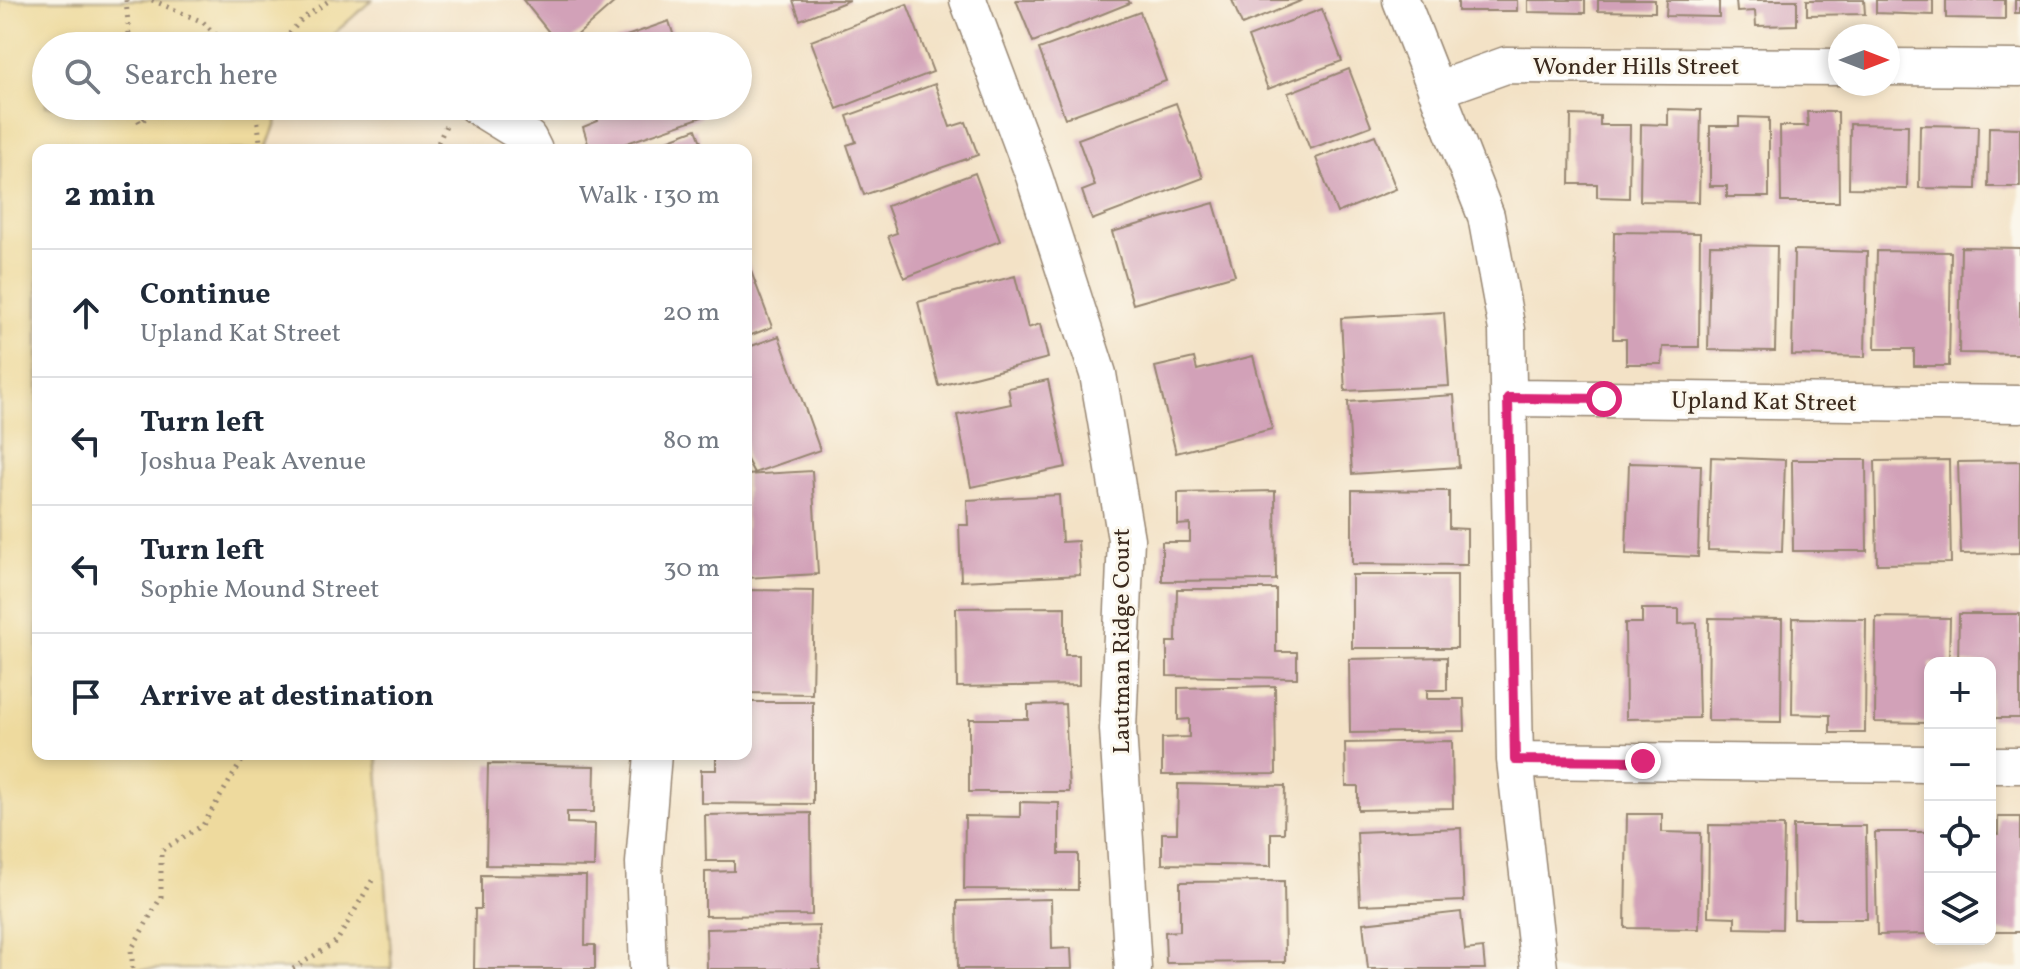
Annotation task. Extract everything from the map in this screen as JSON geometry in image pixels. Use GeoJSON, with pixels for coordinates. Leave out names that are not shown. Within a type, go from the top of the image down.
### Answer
{"type":"FeatureCollection","features":[{"type":"Feature","properties":{"kind":"street","name":"Lautman Ridge Court"},"geometry":{"type":"LineString","coordinates":[[968,0],[1034,176],[1098,374],[1126,539],[1118,729],[1133,969]]}},
{"type":"Feature","properties":{"kind":"street"},"geometry":{"type":"LineString","coordinates":[[1401,0],[1486,216],[1507,330],[1515,760],[1539,969]]}},
{"type":"Feature","properties":{"kind":"street","name":"Wonder Hills Street"},"geometry":{"type":"LineString","coordinates":[[1436,90],[1506,65],[1828,67]]}},
{"type":"Feature","properties":{"kind":"street"},"geometry":{"type":"LineString","coordinates":[[1900,67],[2020,68]]}},
{"type":"Feature","properties":{"kind":"street"},"geometry":{"type":"LineString","coordinates":[[483,120],[528,138],[531,144]]}},
{"type":"Feature","properties":{"kind":"street","name":"Upland Kat Street"},"geometry":{"type":"LineString","coordinates":[[1508,398],[2020,404]]}},
{"type":"Feature","properties":{"kind":"street"},"geometry":{"type":"LineString","coordinates":[[648,969],[644,863],[653,760]]}},
{"type":"Feature","properties":{"kind":"street"},"geometry":{"type":"LineString","coordinates":[[1515,760],[1924,764]]}},
{"type":"Feature","properties":{"kind":"street"},"geometry":{"type":"LineString","coordinates":[[1996,765],[2020,765]]}},
{"type":"Feature","properties":{"kind":"path"},"geometry":{"type":"LineString","coordinates":[[126,0],[129,32]]}},
{"type":"Feature","properties":{"kind":"path"},"geometry":{"type":"LineString","coordinates":[[152,0],[203,22],[213,32]]}},
{"type":"Feature","properties":{"kind":"path"},"geometry":{"type":"LineString","coordinates":[[291,32],[302,19],[330,0]]}},
{"type":"Feature","properties":{"kind":"path"},"geometry":{"type":"LineString","coordinates":[[258,120],[260,144]]}},
{"type":"Feature","properties":{"kind":"path"},"geometry":{"type":"LineString","coordinates":[[439,144],[457,120]]}},
{"type":"Feature","properties":{"kind":"path"},"geometry":{"type":"LineString","coordinates":[[133,969],[131,950],[161,897],[161,851],[203,825],[242,760]]}},
{"type":"Feature","properties":{"kind":"path"},"geometry":{"type":"LineString","coordinates":[[293,969],[337,941],[373,879]]}},
{"type":"Feature","properties":{"kind":"sand"},"geometry":{"type":"Polygon","coordinates":[[[0,0],[372,0],[336,32],[32,32],[32,120],[277,120],[268,144],[32,144],[32,760],[377,760],[392,969],[0,969],[0,0]]]}},
{"type":"Feature","properties":{"kind":"building"},"geometry":{"type":"Polygon","coordinates":[[[523,0],[617,0],[581,32],[549,32],[523,0]]]}},
{"type":"Feature","properties":{"kind":"building"},"geometry":{"type":"Polygon","coordinates":[[[793,0],[850,0],[800,20],[793,0]]]}},
{"type":"Feature","properties":{"kind":"building"},"geometry":{"type":"Polygon","coordinates":[[[1016,0],[1128,0],[1130,3],[1033,42],[1016,0]]]}},
{"type":"Feature","properties":{"kind":"building"},"geometry":{"type":"Polygon","coordinates":[[[1232,0],[1303,0],[1242,25],[1232,0]]]}},
{"type":"Feature","properties":{"kind":"building"},"geometry":{"type":"Polygon","coordinates":[[[1458,0],[1517,0],[1517,11],[1458,11],[1458,0]]]}},
{"type":"Feature","properties":{"kind":"building"},"geometry":{"type":"Polygon","coordinates":[[[1528,0],[1585,0],[1585,13],[1528,12],[1528,0]]]}},
{"type":"Feature","properties":{"kind":"building"},"geometry":{"type":"Polygon","coordinates":[[[1598,0],[1655,0],[1655,12],[1598,11],[1598,0]]]}},
{"type":"Feature","properties":{"kind":"building"},"geometry":{"type":"Polygon","coordinates":[[[1667,0],[1719,0],[1719,17],[1666,16],[1667,0]]]}},
{"type":"Feature","properties":{"kind":"building"},"geometry":{"type":"Polygon","coordinates":[[[1736,0],[1797,0],[1797,25],[1756,26],[1755,11],[1737,12],[1736,0]]]}},
{"type":"Feature","properties":{"kind":"building"},"geometry":{"type":"Polygon","coordinates":[[[1807,0],[1864,0],[1865,14],[1807,15],[1807,0]]]}},
{"type":"Feature","properties":{"kind":"building"},"geometry":{"type":"Polygon","coordinates":[[[1876,0],[1933,0],[1933,15],[1876,13],[1876,0]]]}},
{"type":"Feature","properties":{"kind":"building"},"geometry":{"type":"Polygon","coordinates":[[[1946,0],[2005,0],[2005,19],[1946,18],[1946,0]]]}},
{"type":"Feature","properties":{"kind":"building"},"geometry":{"type":"Polygon","coordinates":[[[2015,0],[2020,0],[2020,13],[2015,13],[2015,0]]]}},
{"type":"Feature","properties":{"kind":"building"},"geometry":{"type":"Polygon","coordinates":[[[907,4],[933,72],[837,109],[811,41],[907,4]]]}},
{"type":"Feature","properties":{"kind":"building"},"geometry":{"type":"Polygon","coordinates":[[[1322,9],[1342,61],[1268,89],[1248,37],[1322,9]]]}},
{"type":"Feature","properties":{"kind":"building"},"geometry":{"type":"Polygon","coordinates":[[[1140,12],[1166,81],[1065,118],[1039,49],[1140,12]]]}},
{"type":"Feature","properties":{"kind":"building"},"geometry":{"type":"Polygon","coordinates":[[[669,21],[673,32],[638,32],[669,21]]]}},
{"type":"Feature","properties":{"kind":"building"},"geometry":{"type":"Polygon","coordinates":[[[1349,69],[1371,126],[1310,149],[1288,93],[1349,69]]]}},
{"type":"Feature","properties":{"kind":"building"},"geometry":{"type":"Polygon","coordinates":[[[935,84],[950,127],[966,122],[978,155],[864,195],[847,145],[856,142],[847,116],[935,84]]]}},
{"type":"Feature","properties":{"kind":"building"},"geometry":{"type":"Polygon","coordinates":[[[1176,103],[1203,178],[1092,220],[1082,191],[1095,186],[1078,139],[1176,103]]]}},
{"type":"Feature","properties":{"kind":"building"},"geometry":{"type":"Polygon","coordinates":[[[1668,109],[1701,110],[1699,202],[1640,201],[1641,124],[1668,125],[1668,109]]]}},
{"type":"Feature","properties":{"kind":"building"},"geometry":{"type":"Polygon","coordinates":[[[1807,112],[1838,112],[1839,202],[1781,202],[1780,126],[1808,126],[1807,112]]]}},
{"type":"Feature","properties":{"kind":"building"},"geometry":{"type":"Polygon","coordinates":[[[1571,115],[1600,116],[1600,125],[1630,125],[1629,198],[1597,197],[1597,184],[1570,184],[1571,115]]]}},
{"type":"Feature","properties":{"kind":"building"},"geometry":{"type":"Polygon","coordinates":[[[1739,117],[1769,118],[1769,197],[1727,197],[1727,186],[1710,186],[1710,126],[1739,126],[1739,117]]]}},
{"type":"Feature","properties":{"kind":"building"},"geometry":{"type":"Polygon","coordinates":[[[693,120],[624,144],[588,144],[583,127],[598,121],[693,120]]]}},
{"type":"Feature","properties":{"kind":"building"},"geometry":{"type":"Polygon","coordinates":[[[1850,124],[1908,125],[1907,189],[1849,188],[1850,124]]]}},
{"type":"Feature","properties":{"kind":"building"},"geometry":{"type":"Polygon","coordinates":[[[1920,125],[1978,126],[1976,189],[1919,188],[1920,125]]]}},
{"type":"Feature","properties":{"kind":"building"},"geometry":{"type":"Polygon","coordinates":[[[1989,127],[2020,128],[2020,187],[1988,187],[1989,127]]]}},
{"type":"Feature","properties":{"kind":"building"},"geometry":{"type":"Polygon","coordinates":[[[696,129],[702,144],[657,144],[696,129]]]}},
{"type":"Feature","properties":{"kind":"building"},"geometry":{"type":"Polygon","coordinates":[[[1375,135],[1396,189],[1337,213],[1316,158],[1375,135]]]}},
{"type":"Feature","properties":{"kind":"building"},"geometry":{"type":"Polygon","coordinates":[[[975,173],[1000,241],[904,278],[888,236],[897,233],[887,206],[975,173]]]}},
{"type":"Feature","properties":{"kind":"building"},"geometry":{"type":"Polygon","coordinates":[[[1214,203],[1235,275],[1133,304],[1112,232],[1214,203]]]}},
{"type":"Feature","properties":{"kind":"building"},"geometry":{"type":"Polygon","coordinates":[[[1614,232],[1700,233],[1699,347],[1663,347],[1662,364],[1626,364],[1626,339],[1613,339],[1614,232]]]}},
{"type":"Feature","properties":{"kind":"building"},"geometry":{"type":"Polygon","coordinates":[[[1710,245],[1777,246],[1775,351],[1708,350],[1710,245]]]}},
{"type":"Feature","properties":{"kind":"building"},"geometry":{"type":"Polygon","coordinates":[[[1961,247],[2020,248],[2020,354],[1959,353],[1961,247]]]}},
{"type":"Feature","properties":{"kind":"building"},"geometry":{"type":"Polygon","coordinates":[[[1794,250],[1867,252],[1865,357],[1792,355],[1794,250]]]}},
{"type":"Feature","properties":{"kind":"building"},"geometry":{"type":"Polygon","coordinates":[[[1877,251],[1951,252],[1949,366],[1914,366],[1914,349],[1875,349],[1877,251]]]}},
{"type":"Feature","properties":{"kind":"building"},"geometry":{"type":"Polygon","coordinates":[[[752,274],[772,327],[752,335],[752,274]]]}},
{"type":"Feature","properties":{"kind":"building"},"geometry":{"type":"Polygon","coordinates":[[[1015,276],[1028,328],[1040,324],[1048,358],[939,386],[918,302],[1015,276]]]}},
{"type":"Feature","properties":{"kind":"building"},"geometry":{"type":"Polygon","coordinates":[[[1444,312],[1449,386],[1345,391],[1341,318],[1444,312]]]}},
{"type":"Feature","properties":{"kind":"building"},"geometry":{"type":"Polygon","coordinates":[[[779,336],[820,450],[754,473],[752,469],[752,346],[779,336]]]}},
{"type":"Feature","properties":{"kind":"building"},"geometry":{"type":"Polygon","coordinates":[[[1253,356],[1272,429],[1176,453],[1155,367],[1194,358],[1197,370],[1253,356]]]}},
{"type":"Feature","properties":{"kind":"building"},"geometry":{"type":"Polygon","coordinates":[[[1048,380],[1066,467],[971,487],[957,415],[1011,404],[1008,388],[1048,380]]]}},
{"type":"Feature","properties":{"kind":"building"},"geometry":{"type":"Polygon","coordinates":[[[1454,395],[1459,467],[1352,474],[1348,402],[1454,395]]]}},
{"type":"Feature","properties":{"kind":"building"},"geometry":{"type":"Polygon","coordinates":[[[1711,457],[1785,460],[1782,552],[1708,550],[1711,457]]]}},
{"type":"Feature","properties":{"kind":"building"},"geometry":{"type":"Polygon","coordinates":[[[1792,460],[1866,460],[1867,551],[1793,551],[1792,460]]]}},
{"type":"Feature","properties":{"kind":"building"},"geometry":{"type":"Polygon","coordinates":[[[1949,460],[1951,563],[1877,564],[1875,461],[1949,460]]]}},
{"type":"Feature","properties":{"kind":"building"},"geometry":{"type":"Polygon","coordinates":[[[2020,461],[2020,553],[1961,554],[1958,462],[2020,461]]]}},
{"type":"Feature","properties":{"kind":"building"},"geometry":{"type":"Polygon","coordinates":[[[1629,463],[1701,465],[1698,557],[1626,554],[1629,463]]]}},
{"type":"Feature","properties":{"kind":"building"},"geometry":{"type":"Polygon","coordinates":[[[812,471],[818,574],[752,578],[752,475],[812,471]]]}},
{"type":"Feature","properties":{"kind":"building"},"geometry":{"type":"Polygon","coordinates":[[[1352,490],[1449,491],[1449,528],[1467,529],[1467,565],[1352,564],[1352,490]]]}},
{"type":"Feature","properties":{"kind":"building"},"geometry":{"type":"Polygon","coordinates":[[[1275,491],[1276,580],[1162,581],[1162,542],[1190,542],[1190,524],[1178,525],[1178,493],[1275,491]]]}},
{"type":"Feature","properties":{"kind":"building"},"geometry":{"type":"Polygon","coordinates":[[[1059,495],[1062,542],[1078,541],[1080,575],[961,581],[959,525],[968,525],[967,500],[1059,495]]]}},
{"type":"Feature","properties":{"kind":"building"},"geometry":{"type":"Polygon","coordinates":[[[1352,575],[1457,575],[1457,648],[1352,648],[1352,575]]]}},
{"type":"Feature","properties":{"kind":"building"},"geometry":{"type":"Polygon","coordinates":[[[1177,589],[1276,589],[1276,652],[1297,652],[1297,678],[1167,676],[1167,642],[1176,642],[1177,589]]]}},
{"type":"Feature","properties":{"kind":"building"},"geometry":{"type":"Polygon","coordinates":[[[752,590],[814,591],[812,694],[752,693],[752,590]]]}},
{"type":"Feature","properties":{"kind":"building"},"geometry":{"type":"Polygon","coordinates":[[[1065,607],[1065,655],[1079,655],[1079,685],[957,687],[956,608],[1065,607]]]}},
{"type":"Feature","properties":{"kind":"building"},"geometry":{"type":"Polygon","coordinates":[[[1642,609],[1679,609],[1679,624],[1697,623],[1699,718],[1626,719],[1625,623],[1642,623],[1642,609]]]}},
{"type":"Feature","properties":{"kind":"building"},"geometry":{"type":"Polygon","coordinates":[[[1959,614],[2020,614],[2020,718],[1996,718],[1996,657],[1958,657],[1959,614]]]}},
{"type":"Feature","properties":{"kind":"building"},"geometry":{"type":"Polygon","coordinates":[[[1876,617],[1950,618],[1949,657],[1924,657],[1924,723],[1875,722],[1876,617]]]}},
{"type":"Feature","properties":{"kind":"building"},"geometry":{"type":"Polygon","coordinates":[[[1709,618],[1782,619],[1781,722],[1708,721],[1709,618]]]}},
{"type":"Feature","properties":{"kind":"building"},"geometry":{"type":"Polygon","coordinates":[[[1793,618],[1866,619],[1865,733],[1830,733],[1830,715],[1792,714],[1793,618]]]}},
{"type":"Feature","properties":{"kind":"building"},"geometry":{"type":"Polygon","coordinates":[[[1447,657],[1447,690],[1427,690],[1427,699],[1464,699],[1465,731],[1350,733],[1349,659],[1447,657]]]}},
{"type":"Feature","properties":{"kind":"building"},"geometry":{"type":"Polygon","coordinates":[[[1275,686],[1276,774],[1162,775],[1162,738],[1189,737],[1189,719],[1178,720],[1178,688],[1275,686]]]}},
{"type":"Feature","properties":{"kind":"building"},"geometry":{"type":"Polygon","coordinates":[[[752,702],[813,702],[813,804],[701,803],[701,770],[716,770],[716,760],[752,760],[752,702]]]}},
{"type":"Feature","properties":{"kind":"building"},"geometry":{"type":"Polygon","coordinates":[[[1065,704],[1069,792],[969,792],[969,719],[1028,719],[1028,705],[1065,704]]]}},
{"type":"Feature","properties":{"kind":"building"},"geometry":{"type":"Polygon","coordinates":[[[1452,741],[1453,808],[1358,810],[1358,786],[1346,786],[1345,743],[1452,741]]]}},
{"type":"Feature","properties":{"kind":"building"},"geometry":{"type":"Polygon","coordinates":[[[488,764],[595,766],[594,812],[567,812],[567,823],[595,824],[594,867],[486,865],[488,764]]]}},
{"type":"Feature","properties":{"kind":"building"},"geometry":{"type":"Polygon","coordinates":[[[1178,784],[1285,786],[1284,833],[1271,833],[1271,866],[1162,864],[1162,833],[1177,833],[1178,784]]]}},
{"type":"Feature","properties":{"kind":"building"},"geometry":{"type":"Polygon","coordinates":[[[1020,802],[1059,803],[1059,854],[1078,854],[1078,890],[964,889],[965,816],[1020,817],[1020,802]]]}},
{"type":"Feature","properties":{"kind":"building"},"geometry":{"type":"Polygon","coordinates":[[[811,813],[812,915],[705,916],[705,872],[734,871],[734,861],[706,861],[705,815],[811,813]]]}},
{"type":"Feature","properties":{"kind":"building"},"geometry":{"type":"Polygon","coordinates":[[[1627,814],[1662,814],[1662,832],[1701,833],[1699,929],[1625,928],[1627,814]]]}},
{"type":"Feature","properties":{"kind":"building"},"geometry":{"type":"Polygon","coordinates":[[[1998,817],[2020,817],[2020,932],[1996,932],[1998,817]]]}},
{"type":"Feature","properties":{"kind":"building"},"geometry":{"type":"Polygon","coordinates":[[[1709,825],[1784,826],[1782,929],[1735,928],[1735,917],[1708,916],[1709,825]]]}},
{"type":"Feature","properties":{"kind":"building"},"geometry":{"type":"Polygon","coordinates":[[[1793,826],[1866,826],[1867,919],[1794,919],[1793,826]]]}},
{"type":"Feature","properties":{"kind":"building"},"geometry":{"type":"Polygon","coordinates":[[[1461,828],[1464,901],[1360,905],[1357,832],[1461,828]]]}},
{"type":"Feature","properties":{"kind":"building"},"geometry":{"type":"Polygon","coordinates":[[[1875,832],[1924,832],[1924,934],[1877,935],[1875,832]]]}},
{"type":"Feature","properties":{"kind":"building"},"geometry":{"type":"Polygon","coordinates":[[[481,875],[586,876],[585,945],[595,945],[595,969],[474,969],[475,909],[481,909],[481,875]]]}},
{"type":"Feature","properties":{"kind":"building"},"geometry":{"type":"Polygon","coordinates":[[[1284,881],[1285,962],[1166,963],[1165,932],[1180,931],[1180,882],[1284,881]]]}},
{"type":"Feature","properties":{"kind":"building"},"geometry":{"type":"Polygon","coordinates":[[[1051,899],[1052,949],[1071,948],[1072,969],[958,969],[957,901],[1051,899]]]}},
{"type":"Feature","properties":{"kind":"building"},"geometry":{"type":"Polygon","coordinates":[[[1461,912],[1465,950],[1483,948],[1485,969],[1368,969],[1363,923],[1461,912]]]}},
{"type":"Feature","properties":{"kind":"building"},"geometry":{"type":"Polygon","coordinates":[[[819,926],[820,969],[707,969],[706,929],[819,926]]]}},
{"type":"Feature","properties":{"kind":"route"},"geometry":{"type":"LineString","coordinates":[[1604,399],[1508,398],[1515,760],[1643,761]]}}]}
